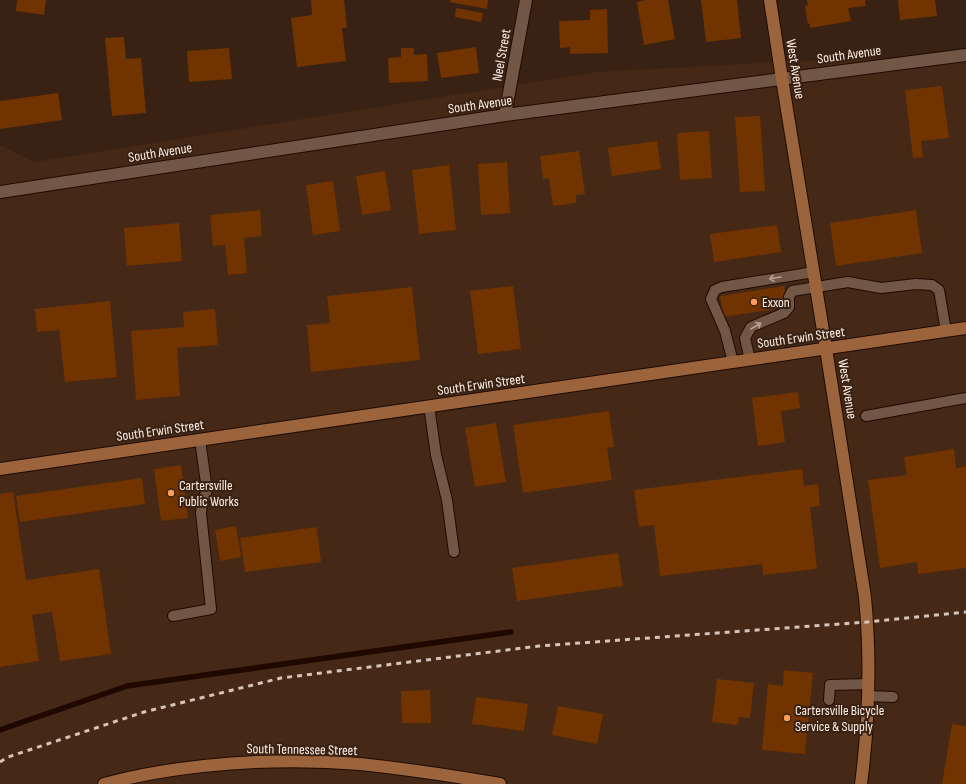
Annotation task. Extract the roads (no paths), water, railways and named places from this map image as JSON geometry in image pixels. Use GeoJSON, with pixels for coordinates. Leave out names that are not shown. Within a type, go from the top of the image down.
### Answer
{"type":"FeatureCollection","features":[{"type":"Feature","properties":{"kind":"street","name":"Neel Street"},"geometry":{"type":"LineString","coordinates":[[505,116],[526,0]]}},
{"type":"Feature","properties":{"kind":"street","name":"West Avenue"},"geometry":{"type":"LineString","coordinates":[[770,0],[865,597],[869,684],[865,753],[861,784]]}},
{"type":"Feature","properties":{"kind":"street","name":"South Avenue"},"geometry":{"type":"LineString","coordinates":[[0,192],[505,116],[966,54]]}},
{"type":"Feature","properties":{"kind":"street","name":"South Erwin Street"},"geometry":{"type":"LineString","coordinates":[[0,469],[966,328]]}},
{"type":"Feature","properties":{"kind":"street","name":"South Tennessee Street"},"geometry":{"type":"LineString","coordinates":[[104,784],[152,774],[216,765],[318,762],[358,764],[405,769],[500,784]]}},
{"type":"Feature","properties":{"kind":"lane"},"geometry":{"type":"LineString","coordinates":[[733,362],[725,331],[712,299],[715,290],[722,287],[814,272]]}},
{"type":"Feature","properties":{"kind":"lane"},"geometry":{"type":"LineString","coordinates":[[750,360],[745,338],[751,328],[784,313],[789,307],[789,298],[792,291],[848,282],[881,288],[916,284],[932,285],[939,290],[946,331]]}},
{"type":"Feature","properties":{"kind":"lane"},"geometry":{"type":"LineString","coordinates":[[866,416],[966,398]]}},
{"type":"Feature","properties":{"kind":"lane"},"geometry":{"type":"LineString","coordinates":[[429,406],[436,455],[447,500],[454,552]]}},
{"type":"Feature","properties":{"kind":"lane"},"geometry":{"type":"LineString","coordinates":[[173,616],[211,609],[201,513],[202,504],[207,490],[200,440]]}},
{"type":"Feature","properties":{"kind":"lane"},"geometry":{"type":"LineString","coordinates":[[829,700],[830,685],[869,684]]}},
{"type":"Feature","properties":{"kind":"lane"},"geometry":{"type":"LineString","coordinates":[[868,696],[893,697]]}},
{"type":"Feature","properties":{"kind":"waterway"},"geometry":{"type":"LineString","coordinates":[[0,730],[127,686],[511,632]]}},
{"type":"Feature","properties":{"kind":"railway"},"geometry":{"type":"LineString","coordinates":[[0,762],[8,757],[144,712],[281,678],[539,646],[867,622],[966,612]]}},
{"type":"Feature","properties":{"kind":"place","name":"Exxon"},"geometry":{"type":"Point","coordinates":[754,302]}},
{"type":"Feature","properties":{"kind":"place","name":"Cartersville Public Works"},"geometry":{"type":"Point","coordinates":[171,493]}},
{"type":"Feature","properties":{"kind":"place","name":"Cartersville Bicycle Service & Supply"},"geometry":{"type":"Point","coordinates":[787,718]}}]}
